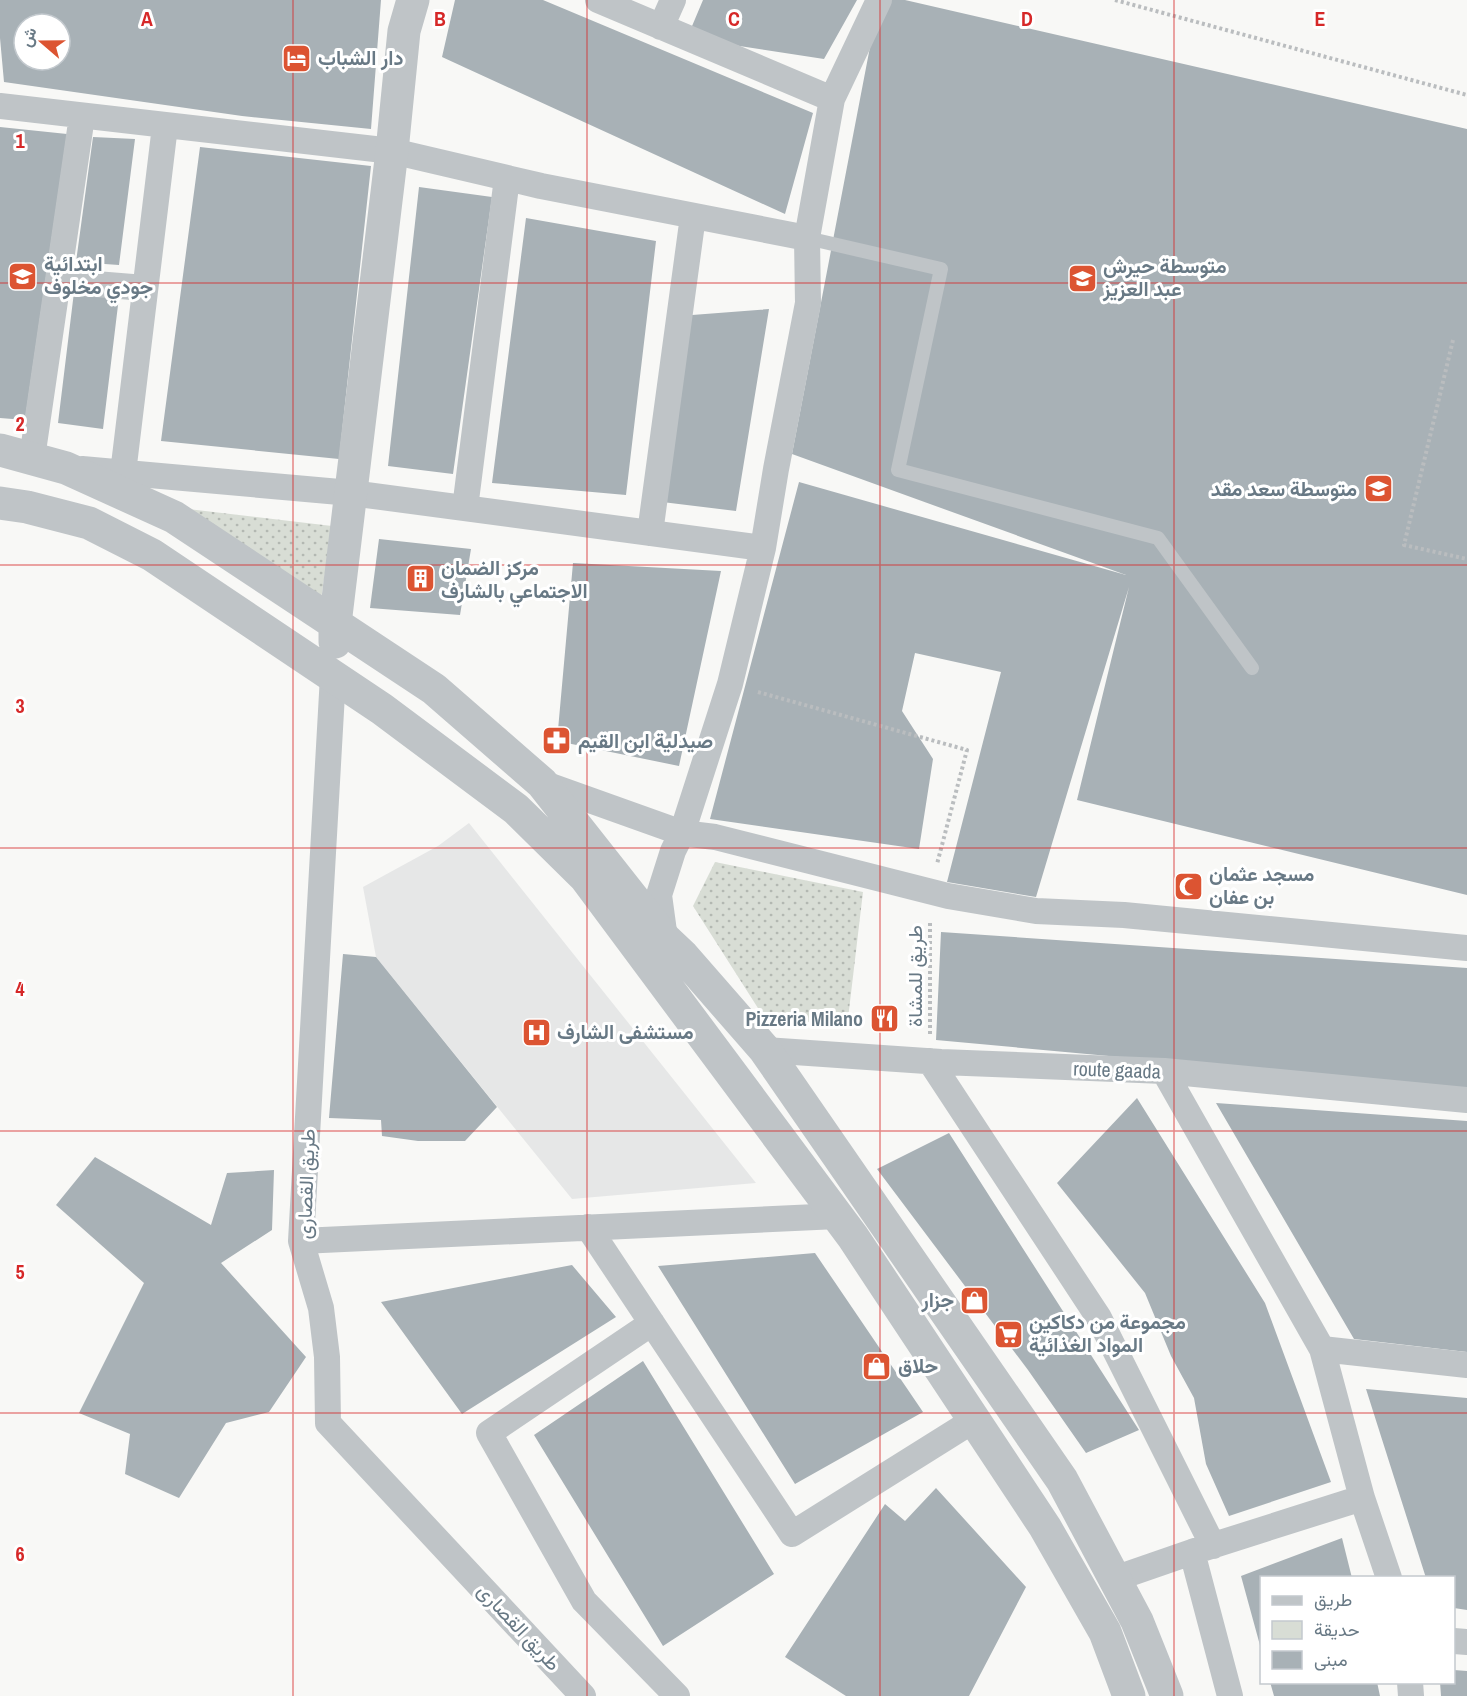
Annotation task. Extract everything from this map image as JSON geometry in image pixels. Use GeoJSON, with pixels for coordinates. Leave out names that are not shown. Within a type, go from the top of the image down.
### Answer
{"type":"FeatureCollection","features":[{"type":"Feature","properties":{"kind":"street"},"geometry":{"type":"LineString","coordinates":[[333,676],[336,624],[404,31],[412,0]]}},
{"type":"Feature","properties":{"kind":"street"},"geometry":{"type":"LineString","coordinates":[[598,0],[832,99]]}},
{"type":"Feature","properties":{"kind":"street"},"geometry":{"type":"LineString","coordinates":[[661,27],[673,0]]}},
{"type":"Feature","properties":{"kind":"street"},"geometry":{"type":"LineString","coordinates":[[665,939],[660,895],[730,684],[763,548],[808,303],[807,238],[832,99],[879,0]]}},
{"type":"Feature","properties":{"kind":"street"},"geometry":{"type":"LineString","coordinates":[[0,106],[392,151],[507,178],[807,238]]}},
{"type":"Feature","properties":{"kind":"street"},"geometry":{"type":"LineString","coordinates":[[40,511],[32,458],[82,116]]}},
{"type":"Feature","properties":{"kind":"street"},"geometry":{"type":"LineString","coordinates":[[123,473],[165,126]]}},
{"type":"Feature","properties":{"kind":"street"},"geometry":{"type":"LineString","coordinates":[[465,508],[507,178]]}},
{"type":"Feature","properties":{"kind":"street"},"geometry":{"type":"LineString","coordinates":[[650,533],[693,216]]}},
{"type":"Feature","properties":{"kind":"street"},"geometry":{"type":"LineString","coordinates":[[58,281],[145,288]]}},
{"type":"Feature","properties":{"kind":"street"},"geometry":{"type":"LineString","coordinates":[[0,450],[66,468],[174,518],[434,689],[542,783],[579,852],[585,877],[838,1216],[1045,1527],[1105,1632],[1129,1696]]}},
{"type":"Feature","properties":{"kind":"street"},"geometry":{"type":"LineString","coordinates":[[66,468],[351,493],[763,548]]}},
{"type":"Feature","properties":{"kind":"street"},"geometry":{"type":"LineString","coordinates":[[0,503],[89,524],[152,555],[382,709],[516,809],[579,852],[683,956],[765,1050],[1062,1480],[1137,1621],[1167,1696]]}},
{"type":"Feature","properties":{"kind":"street","name":"طريق القصارى"},"geometry":{"type":"LineString","coordinates":[[333,676],[301,1241],[321,1308],[327,1357],[328,1423],[583,1696]]}},
{"type":"Feature","properties":{"kind":"street"},"geometry":{"type":"LineString","coordinates":[[542,783],[682,833],[715,837],[930,891],[1036,912],[1124,915],[1467,948]]}},
{"type":"Feature","properties":{"kind":"street"},"geometry":{"type":"LineString","coordinates":[[736,1081],[765,1050]]}},
{"type":"Feature","properties":{"kind":"street","name":"route gaada"},"geometry":{"type":"LineString","coordinates":[[765,1050],[930,1061],[1164,1071],[1467,1100]]}},
{"type":"Feature","properties":{"kind":"street"},"geometry":{"type":"LineString","coordinates":[[930,1061],[1099,1318],[1202,1549],[1230,1696]]}},
{"type":"Feature","properties":{"kind":"street"},"geometry":{"type":"LineString","coordinates":[[1164,1071],[1322,1349],[1362,1498],[1388,1576]]}},
{"type":"Feature","properties":{"kind":"street"},"geometry":{"type":"LineString","coordinates":[[301,1241],[838,1216]]}},
{"type":"Feature","properties":{"kind":"street"},"geometry":{"type":"LineString","coordinates":[[588,1227],[792,1534],[974,1420]]}},
{"type":"Feature","properties":{"kind":"street"},"geometry":{"type":"LineString","coordinates":[[652,1323],[489,1433],[584,1601],[677,1696]]}},
{"type":"Feature","properties":{"kind":"street"},"geometry":{"type":"LineString","coordinates":[[1322,1349],[1467,1365]]}},
{"type":"Feature","properties":{"kind":"street"},"geometry":{"type":"LineString","coordinates":[[1082,1592],[1202,1549],[1362,1498]]}},
{"type":"Feature","properties":{"kind":"lane"},"geometry":{"type":"LineString","coordinates":[[807,238],[941,269],[898,470],[1158,538],[1252,668]]}},
{"type":"Feature","properties":{"kind":"path"},"geometry":{"type":"LineString","coordinates":[[1115,0],[1467,95]]}},
{"type":"Feature","properties":{"kind":"path"},"geometry":{"type":"LineString","coordinates":[[1453,340],[1404,546],[1467,559]]}},
{"type":"Feature","properties":{"kind":"path","name":"طريق للمشاة"},"geometry":{"type":"LineString","coordinates":[[730,684],[967,750],[930,891],[930,1061]]}},
{"type":"Feature","properties":{"kind":"shaded area","name":"مستشفى الشارف"},"geometry":{"type":"Polygon","coordinates":[[[469,823],[756,1183],[572,1199],[376,957],[363,887],[438,846],[469,823]]]}},
{"type":"Feature","properties":{"kind":"green space"},"geometry":{"type":"Polygon","coordinates":[[[188,509],[332,526],[319,613],[188,509]]]}},
{"type":"Feature","properties":{"kind":"green space"},"geometry":{"type":"Polygon","coordinates":[[[715,862],[863,892],[847,1027],[763,1016],[693,906],[715,862]]]}},
{"type":"Feature","properties":{"kind":"building"},"geometry":{"type":"Polygon","coordinates":[[[0,0],[381,0],[371,129],[242,116],[4,82],[0,38],[0,0]]]}},
{"type":"Feature","properties":{"kind":"building"},"geometry":{"type":"Polygon","coordinates":[[[455,0],[543,0],[813,113],[785,214],[442,57],[455,0]]]}},
{"type":"Feature","properties":{"kind":"building"},"geometry":{"type":"Polygon","coordinates":[[[703,0],[857,0],[824,59],[687,38],[703,0]]]}},
{"type":"Feature","properties":{"kind":"building","name":"متوسطة حيرش عبد العزيز"},"geometry":{"type":"Polygon","coordinates":[[[879,0],[905,0],[1467,129],[1467,895],[1077,800],[1129,587],[1036,897],[947,882],[1001,672],[915,653],[902,711],[933,759],[919,849],[710,819],[799,482],[1126,575],[792,454],[879,0]]]}},
{"type":"Feature","properties":{"kind":"building","name":"ابتدائية جودي مخلوف"},"geometry":{"type":"Polygon","coordinates":[[[0,127],[67,134],[25,420],[0,418],[0,127]]]}},
{"type":"Feature","properties":{"kind":"building"},"geometry":{"type":"Polygon","coordinates":[[[93,137],[135,139],[119,265],[76,262],[93,137]]]}},
{"type":"Feature","properties":{"kind":"building"},"geometry":{"type":"Polygon","coordinates":[[[200,147],[371,166],[339,459],[161,441],[200,147]]]}},
{"type":"Feature","properties":{"kind":"building"},"geometry":{"type":"Polygon","coordinates":[[[419,187],[492,197],[453,474],[388,466],[419,187]]]}},
{"type":"Feature","properties":{"kind":"building"},"geometry":{"type":"Polygon","coordinates":[[[526,218],[656,241],[626,495],[492,483],[526,218]]]}},
{"type":"Feature","properties":{"kind":"building"},"geometry":{"type":"Polygon","coordinates":[[[74,292],[119,297],[103,429],[58,423],[74,292]]]}},
{"type":"Feature","properties":{"kind":"building"},"geometry":{"type":"Polygon","coordinates":[[[769,309],[736,511],[654,501],[679,316],[769,309]]]}},
{"type":"Feature","properties":{"kind":"building","name":"مركز الضمان الاجتماعي بالشارف"},"geometry":{"type":"Polygon","coordinates":[[[379,539],[471,549],[460,615],[370,608],[379,539]]]}},
{"type":"Feature","properties":{"kind":"building"},"geometry":{"type":"Polygon","coordinates":[[[573,563],[721,571],[679,766],[557,741],[573,563]]]}},
{"type":"Feature","properties":{"kind":"building"},"geometry":{"type":"Polygon","coordinates":[[[941,932],[1467,968],[1467,1089],[936,1040],[941,932]]]}},
{"type":"Feature","properties":{"kind":"building"},"geometry":{"type":"Polygon","coordinates":[[[343,954],[376,957],[497,1107],[465,1141],[418,1141],[382,1136],[381,1120],[329,1118],[343,954]]]}},
{"type":"Feature","properties":{"kind":"building"},"geometry":{"type":"Polygon","coordinates":[[[1137,1098],[1265,1303],[1331,1482],[1229,1516],[1206,1464],[1194,1398],[1171,1356],[1145,1293],[1057,1183],[1137,1098]]]}},
{"type":"Feature","properties":{"kind":"building"},"geometry":{"type":"Polygon","coordinates":[[[1216,1103],[1467,1121],[1467,1352],[1354,1339],[1216,1103]]]}},
{"type":"Feature","properties":{"kind":"building"},"geometry":{"type":"Polygon","coordinates":[[[949,1133],[1139,1430],[1086,1453],[1028,1370],[877,1169],[949,1133]]]}},
{"type":"Feature","properties":{"kind":"building"},"geometry":{"type":"Polygon","coordinates":[[[95,1157],[211,1225],[227,1173],[274,1170],[272,1230],[221,1263],[306,1357],[269,1412],[226,1423],[179,1498],[125,1474],[130,1434],[79,1413],[144,1283],[56,1205],[95,1157]]]}},
{"type":"Feature","properties":{"kind":"building"},"geometry":{"type":"Polygon","coordinates":[[[815,1253],[923,1412],[795,1484],[658,1266],[815,1253]]]}},
{"type":"Feature","properties":{"kind":"building"},"geometry":{"type":"Polygon","coordinates":[[[572,1265],[616,1317],[462,1414],[381,1302],[572,1265]]]}},
{"type":"Feature","properties":{"kind":"building"},"geometry":{"type":"Polygon","coordinates":[[[643,1361],[774,1574],[663,1646],[534,1435],[643,1361]]]}},
{"type":"Feature","properties":{"kind":"building"},"geometry":{"type":"Polygon","coordinates":[[[1366,1389],[1467,1398],[1467,1610],[1455,1608],[1455,1576],[1425,1576],[1366,1389]]]}},
{"type":"Feature","properties":{"kind":"building"},"geometry":{"type":"Polygon","coordinates":[[[936,1488],[1026,1587],[969,1696],[846,1696],[785,1657],[885,1504],[905,1521],[936,1488]]]}},
{"type":"Feature","properties":{"kind":"building"},"geometry":{"type":"Polygon","coordinates":[[[1342,1538],[1352,1576],[1260,1576],[1260,1645],[1241,1576],[1342,1538]]]}},
{"type":"Feature","properties":{"kind":"building"},"geometry":{"type":"Polygon","coordinates":[[[1455,1670],[1467,1671],[1467,1696],[1441,1696],[1440,1684],[1455,1684],[1455,1670]]]}},
{"type":"Feature","properties":{"kind":"building"},"geometry":{"type":"Polygon","coordinates":[[[1271,1684],[1377,1684],[1380,1696],[1274,1696],[1271,1684]]]}},
{"type":"Feature","properties":{"kind":"place","name":"دار الشباب"},"geometry":{"type":"Point","coordinates":[297,58]}},
{"type":"Feature","properties":{"kind":"place","name":"ابتدائية جودي مخلوف"},"geometry":{"type":"Point","coordinates":[23,276]}},
{"type":"Feature","properties":{"kind":"place","name":"متوسطة حيرش عبد العزيز"},"geometry":{"type":"Point","coordinates":[1082,278]}},
{"type":"Feature","properties":{"kind":"place","name":"متوسطة سعد مقد"},"geometry":{"type":"Point","coordinates":[1378,489]}},
{"type":"Feature","properties":{"kind":"place","name":"مركز الضمان الاجتماعي بالشارف"},"geometry":{"type":"Point","coordinates":[420,579]}},
{"type":"Feature","properties":{"kind":"place","name":"صيدلية ابن القيم"},"geometry":{"type":"Point","coordinates":[557,741]}},
{"type":"Feature","properties":{"kind":"place","name":"مسجد عثمان بن عفان"},"geometry":{"type":"Point","coordinates":[1188,886]}},
{"type":"Feature","properties":{"kind":"place","name":"Pizzeria Milano"},"geometry":{"type":"Point","coordinates":[884,1019]}},
{"type":"Feature","properties":{"kind":"place","name":"مستشفى الشارف"},"geometry":{"type":"Point","coordinates":[536,1032]}},
{"type":"Feature","properties":{"kind":"place","name":"جزار"},"geometry":{"type":"Point","coordinates":[975,1300]}},
{"type":"Feature","properties":{"kind":"place","name":"مجموعة من دكاكين المواد الغذائية"},"geometry":{"type":"Point","coordinates":[1008,1334]}},
{"type":"Feature","properties":{"kind":"place","name":"حلاق"},"geometry":{"type":"Point","coordinates":[877,1366]}}]}
